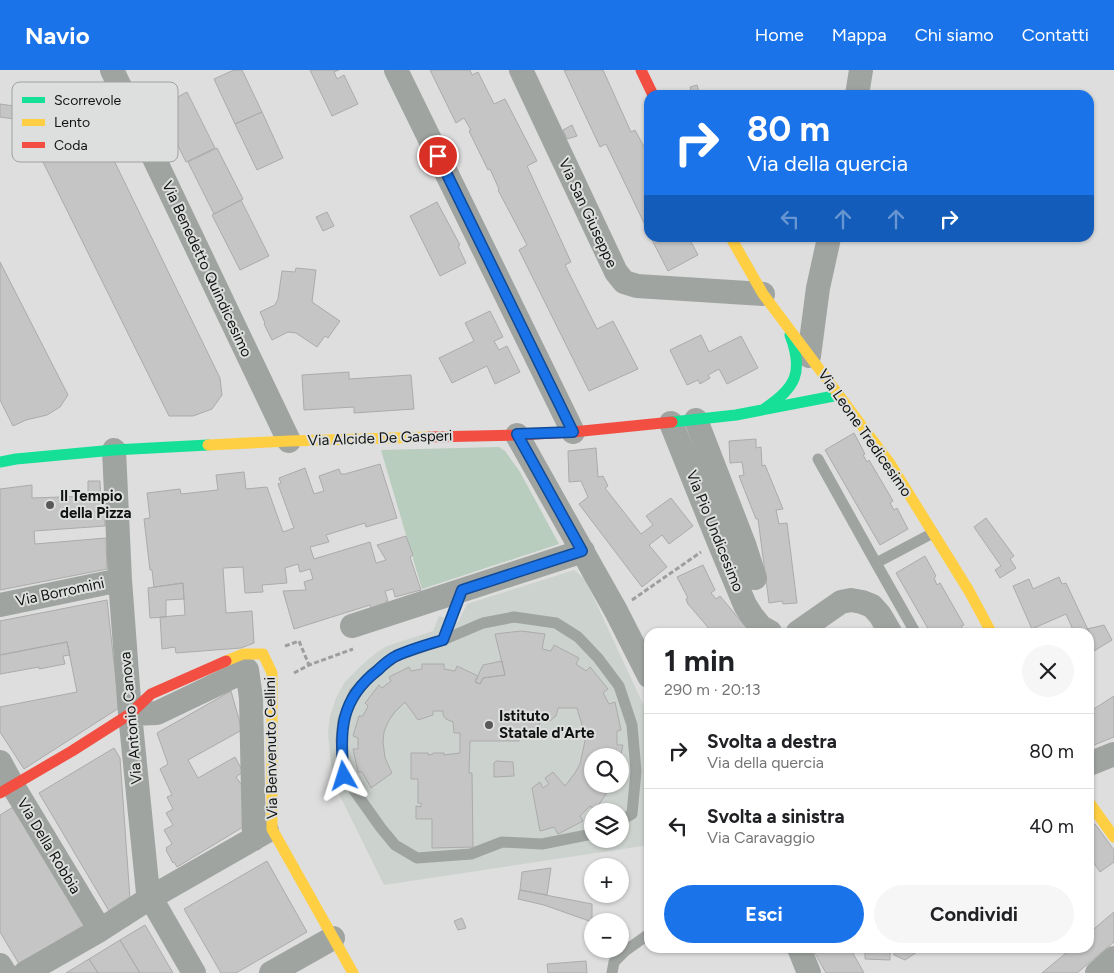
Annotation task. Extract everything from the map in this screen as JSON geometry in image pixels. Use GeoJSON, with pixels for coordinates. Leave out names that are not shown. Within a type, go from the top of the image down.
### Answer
{"type":"FeatureCollection","features":[{"type":"Feature","properties":{"kind":"street","name":"Via Benedetto Quindicesimo"},"geometry":{"type":"LineString","coordinates":[[112,70],[118,82]]}},
{"type":"Feature","properties":{"kind":"street"},"geometry":{"type":"LineString","coordinates":[[396,70],[573,432]]}},
{"type":"Feature","properties":{"kind":"street","name":"Via San Giuseppe"},"geometry":{"type":"LineString","coordinates":[[521,70],[616,272],[624,282],[637,286],[763,294]]}},
{"type":"Feature","properties":{"kind":"street"},"geometry":{"type":"LineString","coordinates":[[641,70],[651,90]]}},
{"type":"Feature","properties":{"kind":"street"},"geometry":{"type":"LineString","coordinates":[[857,90],[861,70]]}},
{"type":"Feature","properties":{"kind":"street","name":"Via Benedetto Quindicesimo"},"geometry":{"type":"LineString","coordinates":[[156,162],[289,441]]}},
{"type":"Feature","properties":{"kind":"street","name":"Via Leone Tredicesimo"},"geometry":{"type":"LineString","coordinates":[[733,242],[763,294],[889,462],[969,591],[989,628]]}},
{"type":"Feature","properties":{"kind":"street"},"geometry":{"type":"LineString","coordinates":[[809,356],[818,288],[828,242]]}},
{"type":"Feature","properties":{"kind":"street","name":"Via Alcide De Gasperi"},"geometry":{"type":"LineString","coordinates":[[784,322],[794,344],[798,360],[796,376],[789,389]]}},
{"type":"Feature","properties":{"kind":"street","name":"Via Alcide De Gasperi"},"geometry":{"type":"LineString","coordinates":[[760,411],[776,402],[798,379],[807,375],[824,376]]}},
{"type":"Feature","properties":{"kind":"street","name":"Via Alcide De Gasperi"},"geometry":{"type":"LineString","coordinates":[[0,462],[114,450],[289,441],[573,432],[736,415],[839,395]]}},
{"type":"Feature","properties":{"kind":"street","name":"Via Pio Undicesimo"},"geometry":{"type":"LineString","coordinates":[[696,420],[744,544],[755,578]]}},
{"type":"Feature","properties":{"kind":"street","name":"Via Pio Undicesimo"},"geometry":{"type":"LineString","coordinates":[[671,422],[745,604],[762,628]]}},
{"type":"Feature","properties":{"kind":"street"},"geometry":{"type":"LineString","coordinates":[[517,434],[616,611],[644,666]]}},
{"type":"Feature","properties":{"kind":"street","name":"Via Antonio Canova"},"geometry":{"type":"LineString","coordinates":[[114,450],[120,580],[130,714],[148,893],[194,973]]}},
{"type":"Feature","properties":{"kind":"street"},"geometry":{"type":"LineString","coordinates":[[356,636],[462,590],[582,551]]}},
{"type":"Feature","properties":{"kind":"street","name":"Via Borromini"},"geometry":{"type":"LineString","coordinates":[[0,605],[120,580]]}},
{"type":"Feature","properties":{"kind":"street"},"geometry":{"type":"LineString","coordinates":[[804,628],[841,602],[851,600],[872,606],[888,628]]}},
{"type":"Feature","properties":{"kind":"street","name":"Via Benvenuto Cellini"},"geometry":{"type":"LineString","coordinates":[[130,714],[151,694],[243,654],[264,654],[272,673],[263,834],[333,938],[353,973]]}},
{"type":"Feature","properties":{"kind":"street"},"geometry":{"type":"LineString","coordinates":[[6,789],[72,751],[130,714],[157,713],[247,670],[263,834],[150,898],[100,930],[25,973]]}},
{"type":"Feature","properties":{"kind":"street"},"geometry":{"type":"LineString","coordinates":[[1094,762],[1114,754]]}},
{"type":"Feature","properties":{"kind":"street","name":"Via Della Robbia"},"geometry":{"type":"LineString","coordinates":[[0,762],[6,789],[100,930]]}},
{"type":"Feature","properties":{"kind":"street"},"geometry":{"type":"LineString","coordinates":[[1094,809],[1114,837]]}},
{"type":"Feature","properties":{"kind":"street"},"geometry":{"type":"LineString","coordinates":[[271,973],[333,938]]}},
{"type":"Feature","properties":{"kind":"street"},"geometry":{"type":"LineString","coordinates":[[801,953],[809,973]]}},
{"type":"Feature","properties":{"kind":"street"},"geometry":{"type":"LineString","coordinates":[[1097,973],[1114,958]]}},
{"type":"Feature","properties":{"kind":"street"},"geometry":{"type":"LineString","coordinates":[[0,965],[5,973]]}},
{"type":"Feature","properties":{"kind":"lane"},"geometry":{"type":"LineString","coordinates":[[818,459],[913,628]]}},
{"type":"Feature","properties":{"kind":"lane"},"geometry":{"type":"LineString","coordinates":[[876,563],[933,533]]}},
{"type":"Feature","properties":{"kind":"lane"},"geometry":{"type":"LineString","coordinates":[[443,640],[462,590]]}},
{"type":"Feature","properties":{"kind":"lane"},"geometry":{"type":"LineString","coordinates":[[584,836],[542,844],[502,842],[471,854],[417,858],[395,845],[344,776],[341,740],[343,720],[354,693],[372,675],[396,656],[443,640],[482,623],[514,617],[556,623],[578,637],[598,658],[619,686],[632,725],[636,771],[632,814],[629,816]]}},
{"type":"Feature","properties":{"kind":"lane"},"geometry":{"type":"LineString","coordinates":[[612,973],[614,962],[625,951],[644,938]]}},
{"type":"Feature","properties":{"kind":"path"},"geometry":{"type":"LineString","coordinates":[[616,611],[687,562]]}},
{"type":"Feature","properties":{"kind":"path"},"geometry":{"type":"LineString","coordinates":[[292,676],[295,672],[356,636]]}},
{"type":"Feature","properties":{"kind":"path"},"geometry":{"type":"LineString","coordinates":[[299,641],[309,665]]}},
{"type":"Feature","properties":{"kind":"shaded area","name":"Istituto Statale d'Arte"},"geometry":{"type":"Polygon","coordinates":[[[574,570],[585,579],[644,706],[644,846],[384,885],[333,782],[328,733],[330,716],[336,698],[344,683],[363,664],[387,646],[433,631],[439,616],[458,622],[467,604],[574,570]]]}},
{"type":"Feature","properties":{"kind":"green space"},"geometry":{"type":"Polygon","coordinates":[[[499,447],[505,451],[520,472],[559,544],[422,589],[381,450],[499,447]]]}},
{"type":"Feature","properties":{"kind":"building"},"geometry":{"type":"Polygon","coordinates":[[[234,70],[242,70],[262,112],[235,124],[214,79],[234,70]]]}},
{"type":"Feature","properties":{"kind":"building"},"geometry":{"type":"Polygon","coordinates":[[[310,70],[339,70],[334,72],[337,79],[344,75],[358,104],[332,116],[310,70]]]}},
{"type":"Feature","properties":{"kind":"building"},"geometry":{"type":"Polygon","coordinates":[[[430,70],[470,70],[472,75],[478,72],[494,104],[505,99],[537,161],[527,166],[571,262],[565,265],[597,329],[613,321],[638,369],[589,391],[519,250],[527,245],[469,131],[471,130],[464,118],[456,123],[430,70]]]}},
{"type":"Feature","properties":{"kind":"building"},"geometry":{"type":"Polygon","coordinates":[[[564,70],[603,70],[631,132],[635,130],[644,147],[644,223],[606,144],[600,147],[564,70]]]}},
{"type":"Feature","properties":{"kind":"building"},"geometry":{"type":"Polygon","coordinates":[[[697,85],[698,90],[691,90],[690,87],[697,85]]]}},
{"type":"Feature","properties":{"kind":"building"},"geometry":{"type":"Polygon","coordinates":[[[187,92],[215,148],[186,162],[178,146],[178,97],[187,92]]]}},
{"type":"Feature","properties":{"kind":"building"},"geometry":{"type":"Polygon","coordinates":[[[0,104],[12,106],[12,119],[0,117],[0,104]]]}},
{"type":"Feature","properties":{"kind":"building"},"geometry":{"type":"Polygon","coordinates":[[[262,112],[283,158],[257,170],[235,124],[262,112]]]}},
{"type":"Feature","properties":{"kind":"building"},"geometry":{"type":"Polygon","coordinates":[[[572,125],[577,136],[567,139],[563,130],[572,125]]]}},
{"type":"Feature","properties":{"kind":"building"},"geometry":{"type":"Polygon","coordinates":[[[217,148],[243,199],[214,214],[188,162],[217,148]]]}},
{"type":"Feature","properties":{"kind":"building"},"geometry":{"type":"Polygon","coordinates":[[[43,162],[115,162],[220,378],[222,395],[212,409],[193,416],[169,416],[43,162]]]}},
{"type":"Feature","properties":{"kind":"building"},"geometry":{"type":"Polygon","coordinates":[[[241,200],[269,256],[240,270],[212,215],[241,200]]]}},
{"type":"Feature","properties":{"kind":"building"},"geometry":{"type":"Polygon","coordinates":[[[437,202],[460,245],[458,246],[466,263],[440,276],[410,216],[437,202]]]}},
{"type":"Feature","properties":{"kind":"building"},"geometry":{"type":"Polygon","coordinates":[[[327,212],[334,226],[323,231],[316,217],[327,212]]]}},
{"type":"Feature","properties":{"kind":"building"},"geometry":{"type":"Polygon","coordinates":[[[653,242],[691,242],[698,255],[668,271],[653,242]]]}},
{"type":"Feature","properties":{"kind":"building"},"geometry":{"type":"Polygon","coordinates":[[[0,262],[68,395],[60,407],[47,415],[26,420],[13,426],[0,400],[0,262]]]}},
{"type":"Feature","properties":{"kind":"building"},"geometry":{"type":"Polygon","coordinates":[[[296,268],[316,270],[312,302],[340,321],[328,338],[325,336],[317,347],[296,333],[288,332],[272,340],[260,312],[275,305],[278,299],[282,271],[295,272],[296,268]]]}},
{"type":"Feature","properties":{"kind":"building"},"geometry":{"type":"Polygon","coordinates":[[[490,311],[503,337],[494,341],[499,350],[507,346],[520,372],[495,384],[487,366],[452,383],[439,358],[474,341],[465,323],[490,311]]]}},
{"type":"Feature","properties":{"kind":"building"},"geometry":{"type":"Polygon","coordinates":[[[701,335],[709,352],[741,336],[758,368],[727,384],[719,369],[708,375],[710,378],[700,384],[698,380],[687,385],[670,350],[701,335]]]}},
{"type":"Feature","properties":{"kind":"building"},"geometry":{"type":"Polygon","coordinates":[[[349,372],[349,379],[411,375],[414,409],[354,413],[354,407],[304,410],[302,375],[349,372]]]}},
{"type":"Feature","properties":{"kind":"building"},"geometry":{"type":"Polygon","coordinates":[[[854,433],[867,462],[869,460],[893,501],[890,503],[894,510],[897,508],[908,529],[880,545],[825,450],[854,433]]]}},
{"type":"Feature","properties":{"kind":"building"},"geometry":{"type":"Polygon","coordinates":[[[756,439],[756,448],[761,447],[762,466],[765,465],[783,509],[776,510],[779,524],[787,523],[797,603],[783,604],[782,601],[769,603],[758,519],[756,519],[739,476],[744,475],[742,462],[730,463],[729,441],[756,439]]]}},
{"type":"Feature","properties":{"kind":"building"},"geometry":{"type":"Polygon","coordinates":[[[596,448],[598,477],[603,476],[608,486],[605,488],[641,534],[653,525],[646,516],[671,498],[693,526],[669,544],[662,535],[649,545],[667,567],[642,587],[579,504],[588,497],[581,481],[569,482],[568,451],[596,448]]]}},
{"type":"Feature","properties":{"kind":"building"},"geometry":{"type":"Polygon","coordinates":[[[380,464],[397,518],[366,527],[365,523],[326,535],[329,542],[310,547],[314,559],[370,542],[376,563],[386,560],[377,545],[406,536],[413,555],[410,557],[421,590],[395,597],[393,589],[385,591],[387,604],[371,609],[370,605],[294,629],[283,591],[306,590],[304,582],[313,579],[310,569],[300,572],[298,564],[285,568],[287,583],[262,585],[263,592],[245,593],[243,567],[223,568],[226,613],[252,611],[254,643],[241,648],[176,653],[175,647],[162,649],[160,617],[185,615],[183,583],[154,587],[144,519],[150,518],[147,493],[180,489],[181,494],[218,490],[216,475],[244,472],[246,489],[267,487],[283,532],[294,528],[278,484],[281,483],[279,478],[305,468],[314,494],[324,491],[319,476],[339,469],[341,474],[345,474],[380,464]]]}},
{"type":"Feature","properties":{"kind":"building"},"geometry":{"type":"Polygon","coordinates":[[[88,481],[100,481],[101,506],[104,505],[105,526],[34,531],[35,544],[106,538],[107,569],[0,590],[0,489],[32,485],[32,498],[88,496],[88,481]]]}},
{"type":"Feature","properties":{"kind":"building"},"geometry":{"type":"Polygon","coordinates":[[[986,518],[1014,556],[1010,559],[1016,568],[1000,578],[995,570],[1001,566],[974,527],[986,518]]]}},
{"type":"Feature","properties":{"kind":"building"},"geometry":{"type":"Polygon","coordinates":[[[925,556],[936,576],[934,578],[937,585],[940,583],[964,625],[961,626],[962,628],[928,628],[896,573],[925,556]]]}},
{"type":"Feature","properties":{"kind":"building"},"geometry":{"type":"Polygon","coordinates":[[[703,565],[715,590],[711,593],[716,599],[720,596],[747,628],[709,628],[688,604],[686,599],[688,598],[677,577],[703,565]]]}},
{"type":"Feature","properties":{"kind":"building"},"geometry":{"type":"Polygon","coordinates":[[[1059,577],[1062,584],[1066,583],[1087,628],[1072,628],[1066,614],[1032,628],[1013,586],[1029,579],[1033,589],[1059,577]]]}},
{"type":"Feature","properties":{"kind":"building"},"geometry":{"type":"Polygon","coordinates":[[[183,583],[184,599],[166,600],[166,617],[150,618],[148,588],[183,583]]]}},
{"type":"Feature","properties":{"kind":"building"},"geometry":{"type":"Polygon","coordinates":[[[107,600],[119,708],[24,769],[0,732],[0,707],[77,692],[67,642],[0,655],[0,621],[107,600]]]}},
{"type":"Feature","properties":{"kind":"building"},"geometry":{"type":"Polygon","coordinates":[[[1104,625],[1112,640],[1094,651],[1094,628],[1091,628],[1104,625]]]}},
{"type":"Feature","properties":{"kind":"building"},"geometry":{"type":"Polygon","coordinates":[[[521,631],[545,634],[542,649],[551,651],[554,645],[579,658],[576,664],[586,671],[590,667],[608,689],[603,693],[609,704],[615,702],[621,730],[617,731],[617,745],[623,745],[622,748],[584,748],[584,793],[607,793],[600,803],[584,803],[584,812],[580,816],[583,821],[558,834],[554,827],[540,831],[532,788],[540,782],[543,788],[549,784],[545,778],[553,772],[565,786],[575,773],[580,764],[585,741],[577,708],[558,708],[556,716],[550,721],[541,719],[535,737],[519,736],[519,741],[470,741],[469,773],[472,773],[473,847],[432,848],[432,819],[416,819],[416,806],[421,807],[421,803],[418,803],[418,779],[411,779],[411,753],[428,753],[428,755],[444,753],[444,755],[460,753],[460,733],[454,733],[453,722],[446,719],[443,711],[433,711],[433,715],[418,720],[405,702],[394,713],[384,732],[385,758],[392,773],[371,788],[362,772],[358,772],[353,749],[358,749],[358,738],[353,736],[359,716],[363,716],[368,706],[365,703],[379,685],[382,688],[391,681],[389,677],[409,667],[411,671],[422,669],[422,664],[444,664],[444,669],[455,671],[457,666],[478,676],[475,682],[480,684],[483,678],[505,675],[495,634],[521,631]]]}},
{"type":"Feature","properties":{"kind":"building"},"geometry":{"type":"Polygon","coordinates":[[[67,642],[70,655],[63,656],[65,664],[0,674],[0,655],[67,642]]]}},
{"type":"Feature","properties":{"kind":"building"},"geometry":{"type":"Polygon","coordinates":[[[502,661],[505,675],[483,678],[480,684],[475,682],[483,665],[502,661]]]}},
{"type":"Feature","properties":{"kind":"building"},"geometry":{"type":"Polygon","coordinates":[[[231,691],[242,730],[188,760],[198,778],[235,757],[243,772],[236,777],[244,788],[248,824],[177,867],[166,850],[172,844],[164,830],[173,825],[166,813],[173,809],[167,797],[172,795],[160,769],[168,764],[157,733],[231,691]]]}},
{"type":"Feature","properties":{"kind":"building"},"geometry":{"type":"Polygon","coordinates":[[[1114,696],[1114,737],[1094,745],[1094,709],[1114,696]]]}},
{"type":"Feature","properties":{"kind":"building"},"geometry":{"type":"Polygon","coordinates":[[[114,748],[120,758],[130,899],[109,911],[39,793],[114,748]]]}},
{"type":"Feature","properties":{"kind":"building"},"geometry":{"type":"Polygon","coordinates":[[[496,761],[513,762],[514,776],[494,777],[494,763],[496,761]]]}},
{"type":"Feature","properties":{"kind":"building"},"geometry":{"type":"Polygon","coordinates":[[[18,804],[88,923],[19,964],[0,932],[0,815],[18,804]]]}},
{"type":"Feature","properties":{"kind":"building"},"geometry":{"type":"Polygon","coordinates":[[[1094,824],[1114,850],[1114,862],[1100,872],[1094,863],[1094,824]]]}},
{"type":"Feature","properties":{"kind":"building"},"geometry":{"type":"Polygon","coordinates":[[[267,861],[307,932],[236,973],[221,973],[184,909],[267,861]]]}},
{"type":"Feature","properties":{"kind":"building"},"geometry":{"type":"Polygon","coordinates":[[[551,868],[547,895],[520,890],[522,872],[551,868]]]}},
{"type":"Feature","properties":{"kind":"building"},"geometry":{"type":"Polygon","coordinates":[[[520,890],[592,904],[592,913],[584,913],[584,919],[544,905],[518,899],[520,890]]]}},
{"type":"Feature","properties":{"kind":"building"},"geometry":{"type":"Polygon","coordinates":[[[1114,912],[1114,942],[1077,973],[1042,973],[1066,953],[1094,953],[1094,929],[1114,912]]]}},
{"type":"Feature","properties":{"kind":"building"},"geometry":{"type":"Polygon","coordinates":[[[462,918],[466,928],[458,930],[454,921],[462,918]]]}},
{"type":"Feature","properties":{"kind":"building"},"geometry":{"type":"Polygon","coordinates":[[[145,925],[173,973],[140,973],[120,940],[145,925]]]}},
{"type":"Feature","properties":{"kind":"building"},"geometry":{"type":"Polygon","coordinates":[[[120,940],[140,973],[98,973],[89,959],[120,940]]]}},
{"type":"Feature","properties":{"kind":"building"},"geometry":{"type":"Polygon","coordinates":[[[815,953],[853,953],[864,973],[826,973],[815,953]]]}},
{"type":"Feature","properties":{"kind":"building"},"geometry":{"type":"Polygon","coordinates":[[[865,953],[890,953],[890,960],[865,959],[865,953]]]}},
{"type":"Feature","properties":{"kind":"building"},"geometry":{"type":"Polygon","coordinates":[[[894,953],[916,953],[905,960],[894,955],[894,953]]]}},
{"type":"Feature","properties":{"kind":"building"},"geometry":{"type":"Polygon","coordinates":[[[89,959],[98,973],[66,973],[89,959]]]}},
{"type":"Feature","properties":{"kind":"building"},"geometry":{"type":"Polygon","coordinates":[[[586,961],[587,973],[548,973],[547,964],[586,961]]]}},
{"type":"Feature","properties":{"kind":"traffic: fast"},"geometry":{"type":"LineString","coordinates":[[764,409],[784,394],[794,378],[796,359],[790,335]]}},
{"type":"Feature","properties":{"kind":"traffic: fast"},"geometry":{"type":"LineString","coordinates":[[672,422],[736,415],[839,395]]}},
{"type":"Feature","properties":{"kind":"traffic: fast"},"geometry":{"type":"LineString","coordinates":[[0,462],[114,450],[208,445]]}},
{"type":"Feature","properties":{"kind":"traffic: slow"},"geometry":{"type":"LineString","coordinates":[[733,242],[763,294],[889,462],[969,591],[989,628]]}},
{"type":"Feature","properties":{"kind":"traffic: slow"},"geometry":{"type":"LineString","coordinates":[[208,445],[429,437]]}},
{"type":"Feature","properties":{"kind":"traffic: slow"},"geometry":{"type":"LineString","coordinates":[[226,661],[243,654],[263,654],[272,673],[272,829],[353,973]]}},
{"type":"Feature","properties":{"kind":"traffic: slow"},"geometry":{"type":"LineString","coordinates":[[1094,809],[1114,837]]}},
{"type":"Feature","properties":{"kind":"traffic: jam"},"geometry":{"type":"LineString","coordinates":[[641,70],[651,90]]}},
{"type":"Feature","properties":{"kind":"traffic: jam"},"geometry":{"type":"LineString","coordinates":[[429,437],[573,432],[672,422]]}},
{"type":"Feature","properties":{"kind":"traffic: jam"},"geometry":{"type":"LineString","coordinates":[[0,793],[130,714],[151,694],[226,661]]}},
{"type":"Feature","properties":{"kind":"place","name":"Il Tempio della Pizza"},"geometry":{"type":"Point","coordinates":[50,505]}},
{"type":"Feature","properties":{"kind":"place","name":"Istituto Statale d'Arte"},"geometry":{"type":"Point","coordinates":[489,725]}},
{"type":"Feature","properties":{"kind":"route"},"geometry":{"type":"LineString","coordinates":[[344,776],[341,755],[343,720],[354,693],[372,675],[396,656],[443,640],[462,590],[582,551],[517,434],[573,432],[438,156]]}}]}
